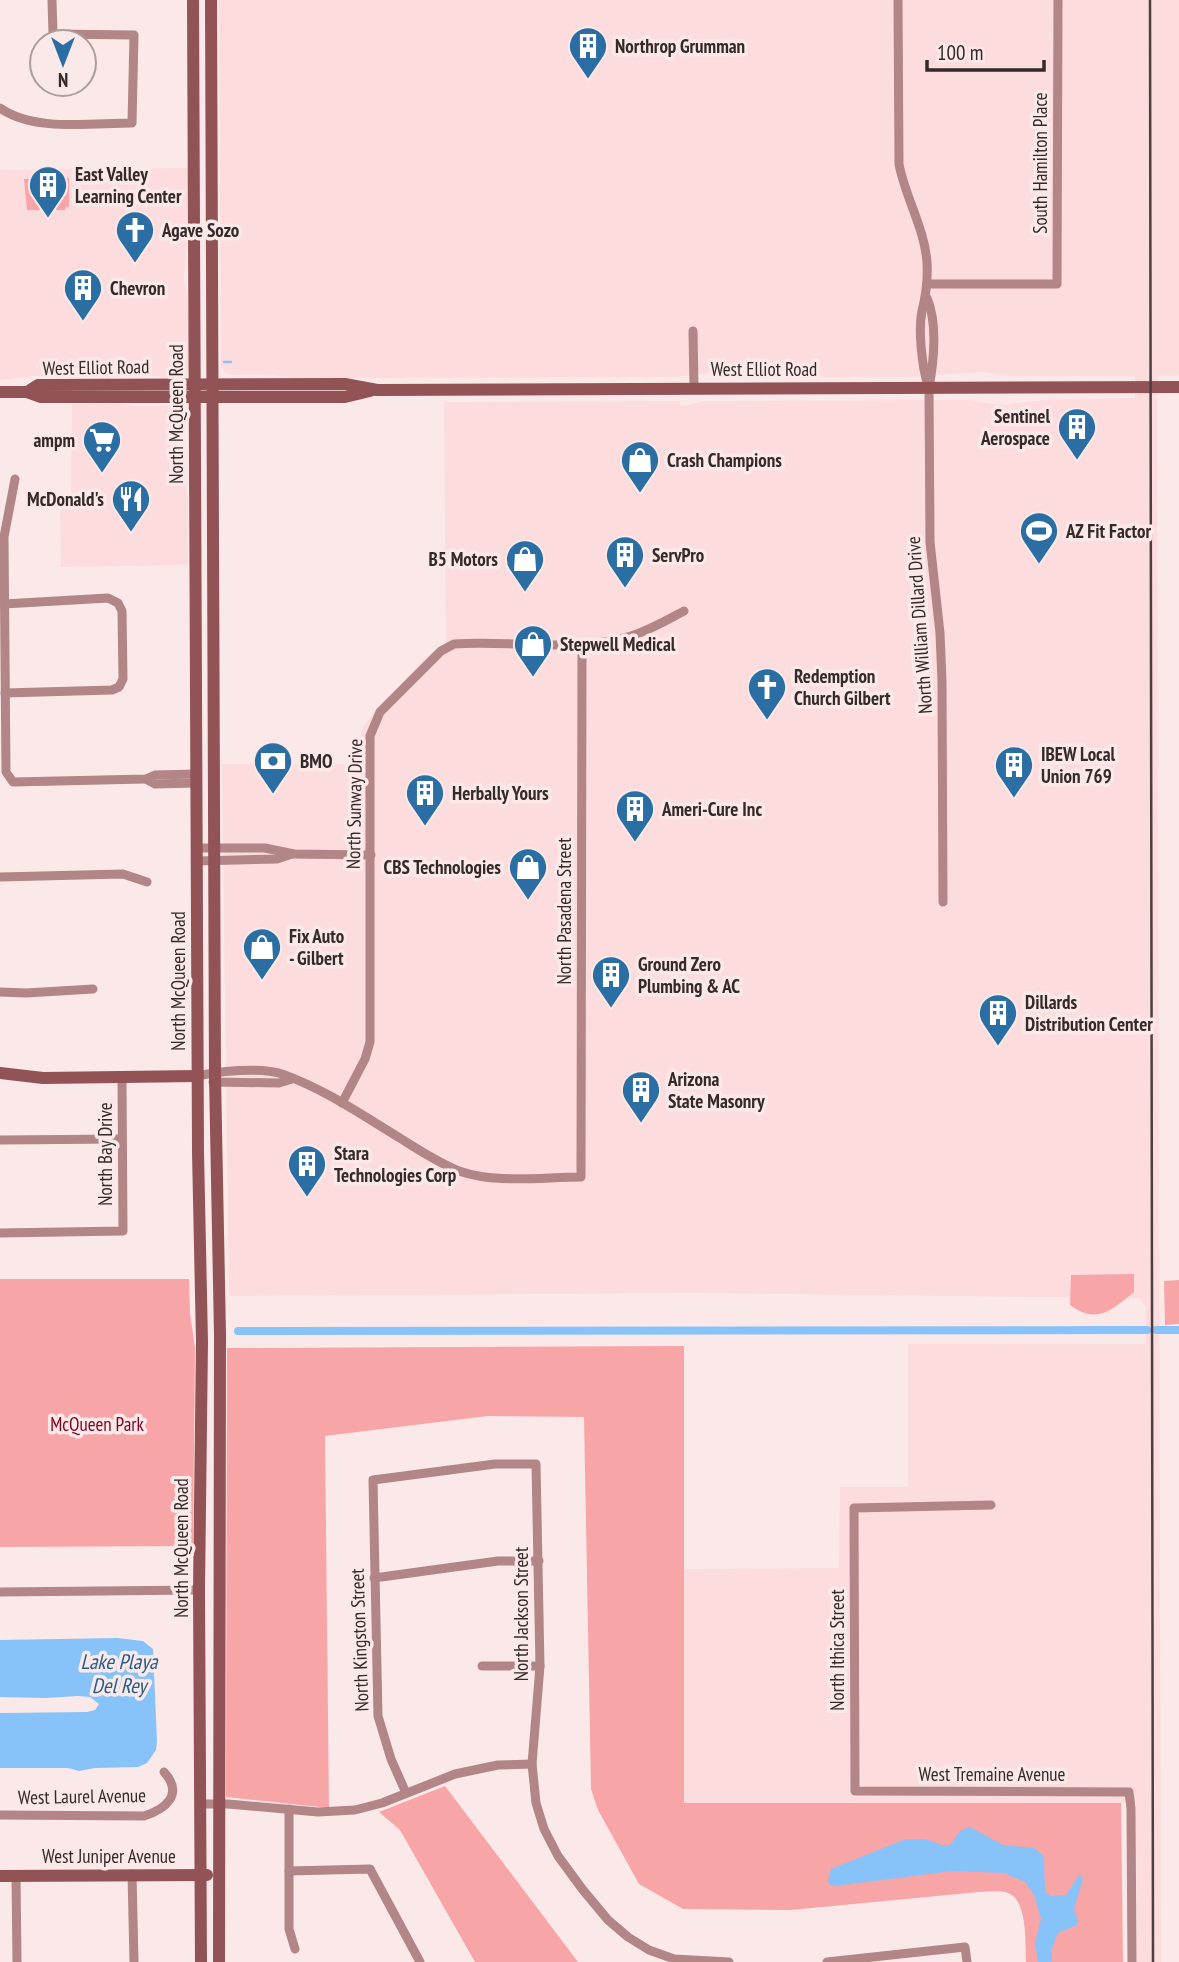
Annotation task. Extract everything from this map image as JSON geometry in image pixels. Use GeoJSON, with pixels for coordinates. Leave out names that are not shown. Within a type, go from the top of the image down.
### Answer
{"type":"FeatureCollection","features":[{"type":"Feature","properties":{"kind":"main road","name":"North McQueen Road"},"geometry":{"type":"LineString","coordinates":[[193,0],[198,1076],[202,1335],[199,1591],[201,1962]]}},
{"type":"Feature","properties":{"kind":"main road","name":"North McQueen Road"},"geometry":{"type":"LineString","coordinates":[[211,0],[215,1078],[220,1335],[219,1962]]}},
{"type":"Feature","properties":{"kind":"main road"},"geometry":{"type":"LineString","coordinates":[[194,184],[212,180]]}},
{"type":"Feature","properties":{"kind":"main road","name":"West Elliot Road"},"geometry":{"type":"LineString","coordinates":[[0,392],[27,392],[41,397],[213,390],[345,397],[377,390],[1179,387]]}},
{"type":"Feature","properties":{"kind":"main road"},"geometry":{"type":"LineString","coordinates":[[196,626],[214,626]]}},
{"type":"Feature","properties":{"kind":"main road"},"geometry":{"type":"LineString","coordinates":[[0,1073],[43,1078],[198,1076]]}},
{"type":"Feature","properties":{"kind":"main road"},"geometry":{"type":"LineString","coordinates":[[202,1335],[220,1335]]}},
{"type":"Feature","properties":{"kind":"main road"},"geometry":{"type":"LineString","coordinates":[[200,1516],[218,1516]]}},
{"type":"Feature","properties":{"kind":"main road","name":"West Juniper Avenue"},"geometry":{"type":"LineString","coordinates":[[0,1875],[218,1875]]}},
{"type":"Feature","properties":{"kind":"street"},"geometry":{"type":"LineString","coordinates":[[0,108],[23,120],[40,123],[132,123],[134,35],[53,34],[52,0]]}},
{"type":"Feature","properties":{"kind":"street","name":"North William Dillard Drive"},"geometry":{"type":"LineString","coordinates":[[898,0],[899,164],[927,261],[927,298],[922,312],[923,368],[929,388],[930,542],[940,633],[942,681],[943,902]]}},
{"type":"Feature","properties":{"kind":"street","name":"South Hamilton Place"},"geometry":{"type":"LineString","coordinates":[[927,285],[1057,284],[1058,0]]}},
{"type":"Feature","properties":{"kind":"street"},"geometry":{"type":"LineString","coordinates":[[693,331],[694,388]]}},
{"type":"Feature","properties":{"kind":"street"},"geometry":{"type":"LineString","coordinates":[[15,479],[2,554],[6,772],[13,782],[196,779]]}},
{"type":"Feature","properties":{"kind":"street"},"geometry":{"type":"LineString","coordinates":[[5,604],[108,598],[118,603],[122,611],[123,679],[119,687],[112,690],[5,693]]}},
{"type":"Feature","properties":{"kind":"street","name":"North Sunway Drive"},"geometry":{"type":"LineString","coordinates":[[342,1103],[365,1059],[370,1042],[370,736],[380,712],[441,652],[453,644],[582,644],[629,636],[684,611]]}},
{"type":"Feature","properties":{"kind":"street","name":"North Pasadena Street"},"geometry":{"type":"LineString","coordinates":[[342,1103],[434,1160],[462,1172],[490,1177],[581,1177],[582,644]]}},
{"type":"Feature","properties":{"kind":"street"},"geometry":{"type":"LineString","coordinates":[[197,854],[277,859],[294,854],[371,855]]}},
{"type":"Feature","properties":{"kind":"street"},"geometry":{"type":"LineString","coordinates":[[0,877],[123,874],[147,881]]}},
{"type":"Feature","properties":{"kind":"street"},"geometry":{"type":"LineString","coordinates":[[0,992],[93,989]]}},
{"type":"Feature","properties":{"kind":"street"},"geometry":{"type":"LineString","coordinates":[[198,1076],[279,1083],[292,1079],[342,1103]]}},
{"type":"Feature","properties":{"kind":"street","name":"North Bay Drive"},"geometry":{"type":"LineString","coordinates":[[0,1233],[123,1231],[122,1077]]}},
{"type":"Feature","properties":{"kind":"street"},"geometry":{"type":"LineString","coordinates":[[0,1140],[122,1139]]}},
{"type":"Feature","properties":{"kind":"street","name":"North Kingston Street"},"geometry":{"type":"LineString","coordinates":[[406,1793],[391,1759],[378,1716],[373,1480],[495,1464],[536,1464]]}},
{"type":"Feature","properties":{"kind":"street","name":"North Jackson Street"},"geometry":{"type":"LineString","coordinates":[[536,1464],[540,1666],[533,1764],[537,1803],[544,1829],[558,1856],[608,1920],[628,1937],[649,1950],[674,1960],[729,1962]]}},
{"type":"Feature","properties":{"kind":"street","name":"North Ithica Street"},"geometry":{"type":"LineString","coordinates":[[855,1791],[853,1508],[991,1505]]}},
{"type":"Feature","properties":{"kind":"street"},"geometry":{"type":"LineString","coordinates":[[374,1578],[498,1561],[539,1561]]}},
{"type":"Feature","properties":{"kind":"street"},"geometry":{"type":"LineString","coordinates":[[0,1592],[199,1591]]}},
{"type":"Feature","properties":{"kind":"street"},"geometry":{"type":"LineString","coordinates":[[482,1666],[540,1666]]}},
{"type":"Feature","properties":{"kind":"street"},"geometry":{"type":"LineString","coordinates":[[200,1804],[318,1812],[355,1810],[382,1804],[455,1774],[498,1765],[533,1764]]}},
{"type":"Feature","properties":{"kind":"street","name":"West Laurel Avenue"},"geometry":{"type":"LineString","coordinates":[[0,1815],[144,1816],[157,1812],[169,1801],[173,1790],[172,1782],[164,1772]]}},
{"type":"Feature","properties":{"kind":"street","name":"West Tremaine Avenue"},"geometry":{"type":"LineString","coordinates":[[855,1791],[1129,1792],[1132,1962]]}},
{"type":"Feature","properties":{"kind":"street"},"geometry":{"type":"LineString","coordinates":[[289,1810],[289,1929],[295,1949]]}},
{"type":"Feature","properties":{"kind":"street"},"geometry":{"type":"LineString","coordinates":[[289,1871],[370,1869],[420,1962]]}},
{"type":"Feature","properties":{"kind":"street"},"geometry":{"type":"LineString","coordinates":[[132,1874],[134,1962]]}},
{"type":"Feature","properties":{"kind":"street"},"geometry":{"type":"LineString","coordinates":[[16,1875],[17,1962]]}},
{"type":"Feature","properties":{"kind":"street"},"geometry":{"type":"LineString","coordinates":[[827,1962],[965,1947],[967,1962]]}},
{"type":"Feature","properties":{"kind":"shaded area"},"geometry":{"type":"Polygon","coordinates":[[[219,0],[1179,0],[1179,375],[1158,376],[1157,398],[1161,1962],[1137,1962],[1136,1803],[684,1803],[683,1569],[839,1568],[840,1487],[908,1487],[908,1344],[1146,1344],[1146,1308],[1140,1298],[688,1293],[229,1296],[222,764],[361,764],[361,735],[365,724],[425,658],[446,643],[444,402],[680,401],[680,407],[706,401],[968,400],[1000,405],[1046,400],[1135,398],[1135,376],[1010,376],[982,372],[907,377],[774,377],[750,373],[710,373],[673,377],[295,378],[225,373],[221,365],[219,0]]]}},
{"type":"Feature","properties":{"kind":"shaded area"},"geometry":{"type":"Polygon","coordinates":[[[188,168],[188,235],[184,278],[188,300],[189,369],[186,376],[181,379],[129,375],[104,379],[64,375],[0,380],[0,169],[188,168]]]}},
{"type":"Feature","properties":{"kind":"shaded area"},"geometry":{"type":"Polygon","coordinates":[[[72,404],[179,406],[188,413],[184,435],[184,476],[188,500],[188,565],[61,567],[60,501],[71,500],[72,404]]]}},
{"type":"Feature","properties":{"kind":"green space"},"geometry":{"type":"Polygon","coordinates":[[[69,178],[69,207],[65,210],[27,210],[24,179],[69,178]]]}},
{"type":"Feature","properties":{"kind":"green space"},"geometry":{"type":"Polygon","coordinates":[[[1134,1274],[1134,1292],[1104,1313],[1088,1314],[1070,1305],[1071,1275],[1134,1274]]]}},
{"type":"Feature","properties":{"kind":"green space","name":"McQueen Park"},"geometry":{"type":"Polygon","coordinates":[[[0,1279],[189,1279],[195,1348],[193,1546],[0,1547],[0,1279]]]}},
{"type":"Feature","properties":{"kind":"green space"},"geometry":{"type":"Polygon","coordinates":[[[1179,1280],[1179,1324],[1165,1325],[1164,1281],[1179,1280]]]}},
{"type":"Feature","properties":{"kind":"green space"},"geometry":{"type":"Polygon","coordinates":[[[684,1346],[684,1803],[1121,1803],[1123,1962],[1026,1962],[1022,1913],[1014,1897],[1005,1892],[979,1892],[791,1910],[683,1909],[639,1884],[598,1810],[591,1789],[584,1417],[488,1416],[325,1436],[329,1808],[226,1797],[227,1348],[684,1346]]]}},
{"type":"Feature","properties":{"kind":"green space"},"geometry":{"type":"Polygon","coordinates":[[[445,1786],[578,1962],[475,1962],[400,1830],[379,1812],[445,1786]]]}},
{"type":"Feature","properties":{"kind":"water","name":"Lake Playa Del Rey"},"geometry":{"type":"Polygon","coordinates":[[[117,1638],[143,1641],[153,1649],[157,1741],[156,1750],[147,1763],[138,1767],[79,1771],[68,1768],[0,1768],[0,1713],[87,1712],[95,1710],[99,1704],[90,1697],[78,1696],[0,1697],[0,1640],[117,1638]]]}},
{"type":"Feature","properties":{"kind":"water"},"geometry":{"type":"Polygon","coordinates":[[[970,1827],[1003,1845],[1034,1848],[1044,1856],[1045,1892],[1051,1896],[1066,1895],[1079,1875],[1083,1878],[1074,1909],[1077,1925],[1058,1933],[1051,1951],[1052,1962],[1038,1962],[1035,1943],[1041,1919],[1034,1895],[1025,1882],[1004,1873],[952,1871],[835,1886],[828,1881],[831,1869],[906,1839],[925,1839],[950,1845],[961,1830],[970,1827]]]}},
{"type":"Feature","properties":{"kind":"waterway"},"geometry":{"type":"LineString","coordinates":[[224,362],[231,362]]}},
{"type":"Feature","properties":{"kind":"waterway"},"geometry":{"type":"LineString","coordinates":[[238,1331],[1147,1330]]}},
{"type":"Feature","properties":{"kind":"waterway"},"geometry":{"type":"LineString","coordinates":[[1156,1330],[1179,1330]]}},
{"type":"Feature","properties":{"kind":"railway"},"geometry":{"type":"LineString","coordinates":[[1150,0],[1153,1962]]}},
{"type":"Feature","properties":{"kind":"place","name":"Northrop Grumman"},"geometry":{"type":"Point","coordinates":[588,80]}},
{"type":"Feature","properties":{"kind":"place","name":"East Valley Learning Center"},"geometry":{"type":"Point","coordinates":[48,219]}},
{"type":"Feature","properties":{"kind":"place","name":"Agave Sozo"},"geometry":{"type":"Point","coordinates":[135,264]}},
{"type":"Feature","properties":{"kind":"place","name":"Chevron"},"geometry":{"type":"Point","coordinates":[83,322]}},
{"type":"Feature","properties":{"kind":"place","name":"Sentinel Aerospace"},"geometry":{"type":"Point","coordinates":[1077,461]}},
{"type":"Feature","properties":{"kind":"place","name":"ampm"},"geometry":{"type":"Point","coordinates":[102,474]}},
{"type":"Feature","properties":{"kind":"place","name":"Crash Champions"},"geometry":{"type":"Point","coordinates":[640,494]}},
{"type":"Feature","properties":{"kind":"place","name":"McDonald's"},"geometry":{"type":"Point","coordinates":[131,533]}},
{"type":"Feature","properties":{"kind":"place","name":"AZ Fit Factor"},"geometry":{"type":"Point","coordinates":[1039,565]}},
{"type":"Feature","properties":{"kind":"place","name":"ServPro"},"geometry":{"type":"Point","coordinates":[625,589]}},
{"type":"Feature","properties":{"kind":"place","name":"B5 Motors"},"geometry":{"type":"Point","coordinates":[525,593]}},
{"type":"Feature","properties":{"kind":"place","name":"Stepwell Medical"},"geometry":{"type":"Point","coordinates":[533,678]}},
{"type":"Feature","properties":{"kind":"place","name":"Redemption Church Gilbert"},"geometry":{"type":"Point","coordinates":[767,721]}},
{"type":"Feature","properties":{"kind":"place","name":"BMO"},"geometry":{"type":"Point","coordinates":[273,795]}},
{"type":"Feature","properties":{"kind":"place","name":"IBEW Local Union 769"},"geometry":{"type":"Point","coordinates":[1014,799]}},
{"type":"Feature","properties":{"kind":"place","name":"Herbally Yours"},"geometry":{"type":"Point","coordinates":[425,827]}},
{"type":"Feature","properties":{"kind":"place","name":"Ameri-Cure Inc"},"geometry":{"type":"Point","coordinates":[635,843]}},
{"type":"Feature","properties":{"kind":"place","name":"CBS Technologies"},"geometry":{"type":"Point","coordinates":[528,901]}},
{"type":"Feature","properties":{"kind":"place","name":"Fix Auto - Gilbert"},"geometry":{"type":"Point","coordinates":[262,981]}},
{"type":"Feature","properties":{"kind":"place","name":"Ground Zero Plumbing & AC"},"geometry":{"type":"Point","coordinates":[611,1009]}},
{"type":"Feature","properties":{"kind":"place","name":"Dillards Distribution Center"},"geometry":{"type":"Point","coordinates":[998,1047]}},
{"type":"Feature","properties":{"kind":"place","name":"Arizona State Masonry"},"geometry":{"type":"Point","coordinates":[641,1124]}},
{"type":"Feature","properties":{"kind":"place","name":"Stara Technologies Corp"},"geometry":{"type":"Point","coordinates":[307,1198]}}]}
